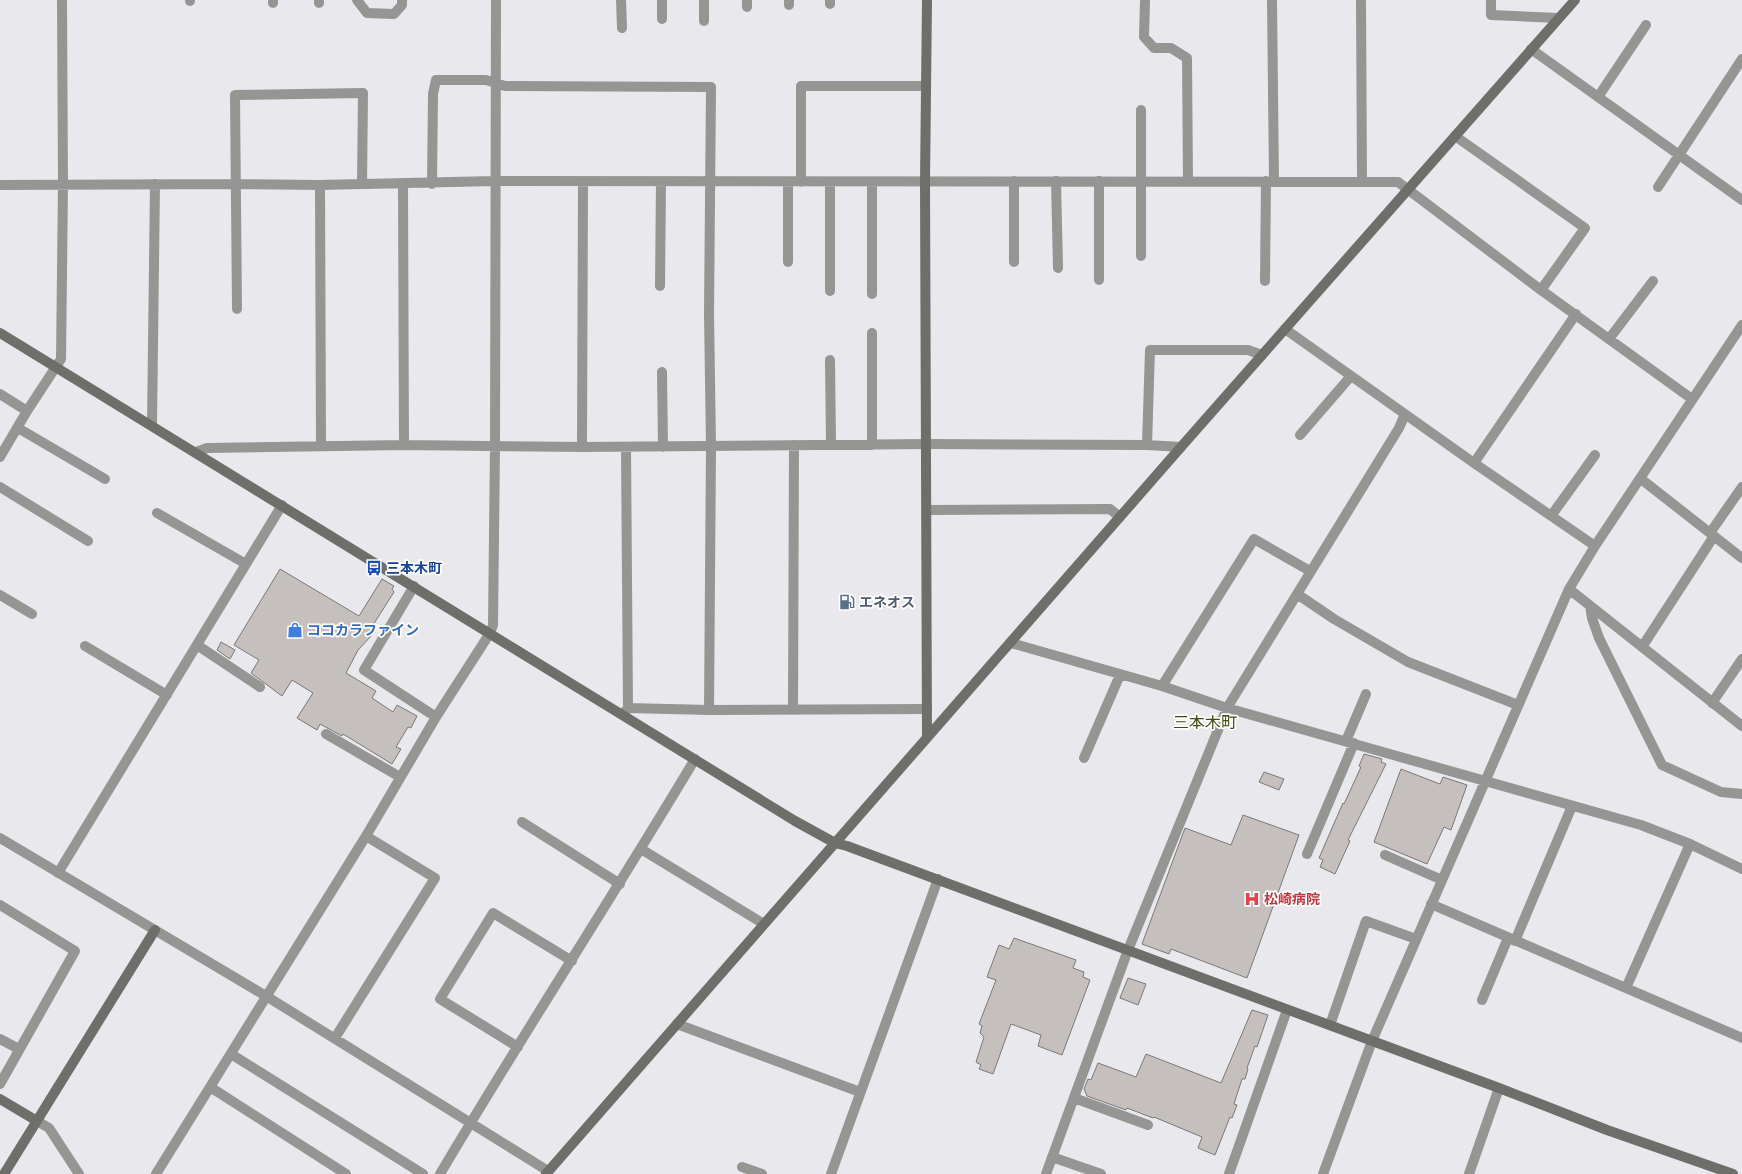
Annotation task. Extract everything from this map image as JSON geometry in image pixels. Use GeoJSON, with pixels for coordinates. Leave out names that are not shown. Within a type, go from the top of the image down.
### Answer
{"type":"FeatureCollection","features":[{"type":"Feature","properties":{"kind":"street"},"geometry":{"type":"LineString","coordinates":[[0,457],[27,411],[61,359],[63,185],[62,0]]}},
{"type":"Feature","properties":{"kind":"street"},"geometry":{"type":"LineString","coordinates":[[357,0],[367,13],[394,14],[402,5],[402,0]]}},
{"type":"Feature","properties":{"kind":"street"},"geometry":{"type":"LineString","coordinates":[[156,1174],[366,836],[436,717],[490,633],[493,625],[496,0]]}},
{"type":"Feature","properties":{"kind":"street"},"geometry":{"type":"LineString","coordinates":[[621,0],[622,28]]}},
{"type":"Feature","properties":{"kind":"street"},"geometry":{"type":"LineString","coordinates":[[662,0],[662,19]]}},
{"type":"Feature","properties":{"kind":"street"},"geometry":{"type":"LineString","coordinates":[[704,0],[704,21]]}},
{"type":"Feature","properties":{"kind":"street"},"geometry":{"type":"LineString","coordinates":[[927,0],[925,181],[927,738]]}},
{"type":"Feature","properties":{"kind":"street"},"geometry":{"type":"LineString","coordinates":[[1145,0],[1144,37],[1154,48],[1171,48],[1187,58],[1188,181]]}},
{"type":"Feature","properties":{"kind":"street"},"geometry":{"type":"LineString","coordinates":[[1265,281],[1270,181],[1272,0]]}},
{"type":"Feature","properties":{"kind":"street"},"geometry":{"type":"LineString","coordinates":[[1361,0],[1362,181]]}},
{"type":"Feature","properties":{"kind":"street"},"geometry":{"type":"LineString","coordinates":[[1491,0],[1491,15],[1558,18]]}},
{"type":"Feature","properties":{"kind":"street"},"geometry":{"type":"LineString","coordinates":[[0,838],[335,1038],[471,1122],[547,1173],[1181,447],[1575,0]]}},
{"type":"Feature","properties":{"kind":"street"},"geometry":{"type":"LineString","coordinates":[[1598,97],[1646,25]]}},
{"type":"Feature","properties":{"kind":"street"},"geometry":{"type":"LineString","coordinates":[[1531,49],[1742,200]]}},
{"type":"Feature","properties":{"kind":"street"},"geometry":{"type":"LineString","coordinates":[[1658,187],[1680,156],[1742,59]]}},
{"type":"Feature","properties":{"kind":"street"},"geometry":{"type":"LineString","coordinates":[[432,184],[433,94],[436,80],[486,80],[505,86],[711,87],[709,314],[711,446],[709,710]]}},
{"type":"Feature","properties":{"kind":"street"},"geometry":{"type":"LineString","coordinates":[[801,182],[801,86],[926,86]]}},
{"type":"Feature","properties":{"kind":"street"},"geometry":{"type":"LineString","coordinates":[[237,309],[235,95],[363,93],[362,184]]}},
{"type":"Feature","properties":{"kind":"street"},"geometry":{"type":"LineString","coordinates":[[1141,110],[1141,256]]}},
{"type":"Feature","properties":{"kind":"street"},"geometry":{"type":"LineString","coordinates":[[1455,136],[1585,228],[1541,290]]}},
{"type":"Feature","properties":{"kind":"street"},"geometry":{"type":"LineString","coordinates":[[0,185],[320,185],[432,184],[495,181],[710,183],[925,181],[1398,182],[1541,290],[1692,399]]}},
{"type":"Feature","properties":{"kind":"street"},"geometry":{"type":"LineString","coordinates":[[1014,181],[1014,262]]}},
{"type":"Feature","properties":{"kind":"street"},"geometry":{"type":"LineString","coordinates":[[1056,181],[1058,268]]}},
{"type":"Feature","properties":{"kind":"street"},"geometry":{"type":"LineString","coordinates":[[1099,181],[1099,280]]}},
{"type":"Feature","properties":{"kind":"street"},"geometry":{"type":"LineString","coordinates":[[582,447],[584,182]]}},
{"type":"Feature","properties":{"kind":"street"},"geometry":{"type":"LineString","coordinates":[[660,286],[661,182]]}},
{"type":"Feature","properties":{"kind":"street"},"geometry":{"type":"LineString","coordinates":[[788,182],[788,262]]}},
{"type":"Feature","properties":{"kind":"street"},"geometry":{"type":"LineString","coordinates":[[830,182],[830,291]]}},
{"type":"Feature","properties":{"kind":"street"},"geometry":{"type":"LineString","coordinates":[[872,182],[872,294]]}},
{"type":"Feature","properties":{"kind":"street"},"geometry":{"type":"LineString","coordinates":[[152,425],[154,184]]}},
{"type":"Feature","properties":{"kind":"street"},"geometry":{"type":"LineString","coordinates":[[403,184],[404,445]]}},
{"type":"Feature","properties":{"kind":"street"},"geometry":{"type":"LineString","coordinates":[[320,185],[321,446]]}},
{"type":"Feature","properties":{"kind":"street"},"geometry":{"type":"LineString","coordinates":[[1609,339],[1653,281]]}},
{"type":"Feature","properties":{"kind":"street"},"geometry":{"type":"LineString","coordinates":[[1474,463],[1576,314]]}},
{"type":"Feature","properties":{"kind":"street"},"geometry":{"type":"LineString","coordinates":[[1323,1174],[1372,1040],[1569,589],[1595,546],[1742,325]]}},
{"type":"Feature","properties":{"kind":"street"},"geometry":{"type":"LineString","coordinates":[[1285,329],[1474,463],[1595,546]]}},
{"type":"Feature","properties":{"kind":"street"},"geometry":{"type":"LineString","coordinates":[[0,333],[490,633],[626,711],[695,759],[795,821],[835,843],[938,879],[1287,1010],[1372,1040],[1607,1130],[1733,1174]]}},
{"type":"Feature","properties":{"kind":"street"},"geometry":{"type":"LineString","coordinates":[[872,333],[872,445]]}},
{"type":"Feature","properties":{"kind":"street"},"geometry":{"type":"LineString","coordinates":[[1147,445],[1150,350],[1248,350],[1262,355]]}},
{"type":"Feature","properties":{"kind":"street"},"geometry":{"type":"LineString","coordinates":[[830,360],[831,445]]}},
{"type":"Feature","properties":{"kind":"street"},"geometry":{"type":"LineString","coordinates":[[662,372],[663,447]]}},
{"type":"Feature","properties":{"kind":"street"},"geometry":{"type":"LineString","coordinates":[[1300,435],[1351,376]]}},
{"type":"Feature","properties":{"kind":"street"},"geometry":{"type":"LineString","coordinates":[[0,394],[27,411]]}},
{"type":"Feature","properties":{"kind":"street"},"geometry":{"type":"LineString","coordinates":[[1046,1174],[1128,950],[1227,708],[1399,428],[1405,414]]}},
{"type":"Feature","properties":{"kind":"street"},"geometry":{"type":"LineString","coordinates":[[18,428],[105,479]]}},
{"type":"Feature","properties":{"kind":"street"},"geometry":{"type":"LineString","coordinates":[[196,452],[207,448],[404,445],[663,447],[927,444],[1147,445],[1181,447]]}},
{"type":"Feature","properties":{"kind":"street"},"geometry":{"type":"LineString","coordinates":[[793,710],[794,446]]}},
{"type":"Feature","properties":{"kind":"street"},"geometry":{"type":"LineString","coordinates":[[626,447],[626,711]]}},
{"type":"Feature","properties":{"kind":"street"},"geometry":{"type":"LineString","coordinates":[[1551,516],[1595,455]]}},
{"type":"Feature","properties":{"kind":"street"},"geometry":{"type":"LineString","coordinates":[[1641,479],[1742,558]]}},
{"type":"Feature","properties":{"kind":"street"},"geometry":{"type":"LineString","coordinates":[[0,487],[88,541]]}},
{"type":"Feature","properties":{"kind":"street"},"geometry":{"type":"LineString","coordinates":[[1642,647],[1742,487]]}},
{"type":"Feature","properties":{"kind":"street"},"geometry":{"type":"LineString","coordinates":[[58,873],[282,505]]}},
{"type":"Feature","properties":{"kind":"street"},"geometry":{"type":"LineString","coordinates":[[927,510],[1110,509],[1120,517]]}},
{"type":"Feature","properties":{"kind":"street"},"geometry":{"type":"LineString","coordinates":[[157,513],[246,564]]}},
{"type":"Feature","properties":{"kind":"street"},"geometry":{"type":"LineString","coordinates":[[1162,686],[1254,539],[1310,571]]}},
{"type":"Feature","properties":{"kind":"street"},"geometry":{"type":"LineString","coordinates":[[414,586],[364,670],[436,717]]}},
{"type":"Feature","properties":{"kind":"street"},"geometry":{"type":"LineString","coordinates":[[1569,589],[1742,726]]}},
{"type":"Feature","properties":{"kind":"street"},"geometry":{"type":"LineString","coordinates":[[1297,594],[1334,619],[1408,662],[1518,705]]}},
{"type":"Feature","properties":{"kind":"street"},"geometry":{"type":"LineString","coordinates":[[0,595],[32,614]]}},
{"type":"Feature","properties":{"kind":"street"},"geometry":{"type":"LineString","coordinates":[[1590,606],[1592,618],[1599,638],[1662,766],[1721,792],[1742,794]]}},
{"type":"Feature","properties":{"kind":"street"},"geometry":{"type":"LineString","coordinates":[[1010,643],[1162,686],[1227,708],[1641,826],[1690,844],[1742,869]]}},
{"type":"Feature","properties":{"kind":"street"},"geometry":{"type":"LineString","coordinates":[[197,645],[260,687]]}},
{"type":"Feature","properties":{"kind":"street"},"geometry":{"type":"LineString","coordinates":[[85,646],[167,695]]}},
{"type":"Feature","properties":{"kind":"street"},"geometry":{"type":"LineString","coordinates":[[1712,703],[1742,659]]}},
{"type":"Feature","properties":{"kind":"street"},"geometry":{"type":"LineString","coordinates":[[1084,758],[1120,675]]}},
{"type":"Feature","properties":{"kind":"street"},"geometry":{"type":"LineString","coordinates":[[1307,854],[1350,742],[1366,694]]}},
{"type":"Feature","properties":{"kind":"street"},"geometry":{"type":"LineString","coordinates":[[626,711],[927,710]]}},
{"type":"Feature","properties":{"kind":"street"},"geometry":{"type":"LineString","coordinates":[[326,734],[400,777]]}},
{"type":"Feature","properties":{"kind":"street"},"geometry":{"type":"LineString","coordinates":[[440,1174],[620,884],[695,759]]}},
{"type":"Feature","properties":{"kind":"street"},"geometry":{"type":"LineString","coordinates":[[1482,1000],[1512,939],[1572,806]]}},
{"type":"Feature","properties":{"kind":"street"},"geometry":{"type":"LineString","coordinates":[[522,822],[620,884]]}},
{"type":"Feature","properties":{"kind":"street"},"geometry":{"type":"LineString","coordinates":[[335,1038],[435,878],[366,836]]}},
{"type":"Feature","properties":{"kind":"street"},"geometry":{"type":"LineString","coordinates":[[1626,988],[1690,844]]}},
{"type":"Feature","properties":{"kind":"street"},"geometry":{"type":"LineString","coordinates":[[641,849],[764,924]]}},
{"type":"Feature","properties":{"kind":"street"},"geometry":{"type":"LineString","coordinates":[[1385,855],[1442,880]]}},
{"type":"Feature","properties":{"kind":"street"},"geometry":{"type":"LineString","coordinates":[[831,1174],[938,879]]}},
{"type":"Feature","properties":{"kind":"street"},"geometry":{"type":"LineString","coordinates":[[1431,904],[1742,1038]]}},
{"type":"Feature","properties":{"kind":"street"},"geometry":{"type":"LineString","coordinates":[[0,905],[75,951],[0,1084]]}},
{"type":"Feature","properties":{"kind":"street"},"geometry":{"type":"LineString","coordinates":[[518,1047],[440,999],[493,913],[572,961]]}},
{"type":"Feature","properties":{"kind":"street"},"geometry":{"type":"LineString","coordinates":[[1330,1025],[1366,922],[1416,939]]}},
{"type":"Feature","properties":{"kind":"street"},"geometry":{"type":"LineString","coordinates":[[4,1174],[155,930]]}},
{"type":"Feature","properties":{"kind":"street"},"geometry":{"type":"LineString","coordinates":[[1229,1174],[1287,1010]]}},
{"type":"Feature","properties":{"kind":"street"},"geometry":{"type":"LineString","coordinates":[[677,1024],[860,1092]]}},
{"type":"Feature","properties":{"kind":"street"},"geometry":{"type":"LineString","coordinates":[[0,1039],[19,1050]]}},
{"type":"Feature","properties":{"kind":"street"},"geometry":{"type":"LineString","coordinates":[[231,1054],[424,1174]]}},
{"type":"Feature","properties":{"kind":"street"},"geometry":{"type":"LineString","coordinates":[[210,1087],[346,1174]]}},
{"type":"Feature","properties":{"kind":"street"},"geometry":{"type":"LineString","coordinates":[[1469,1174],[1499,1088]]}},
{"type":"Feature","properties":{"kind":"street"},"geometry":{"type":"LineString","coordinates":[[1074,1098],[1148,1125]]}},
{"type":"Feature","properties":{"kind":"street"},"geometry":{"type":"LineString","coordinates":[[0,1099],[49,1128],[79,1174]]}},
{"type":"Feature","properties":{"kind":"street"},"geometry":{"type":"LineString","coordinates":[[1052,1157],[1101,1174]]}},
{"type":"Feature","properties":{"kind":"street"},"geometry":{"type":"LineString","coordinates":[[742,1167],[762,1174]]}},
{"type":"Feature","properties":{"kind":"building"},"geometry":{"type":"Polygon","coordinates":[[[280,569],[359,616],[382,579],[394,586],[392,589],[394,592],[368,633],[372,635],[358,650],[346,673],[376,691],[372,698],[393,712],[397,705],[417,716],[411,728],[408,727],[396,747],[401,749],[392,764],[343,734],[342,736],[320,724],[317,730],[297,718],[313,693],[292,680],[282,696],[251,673],[259,660],[234,645],[280,569]]]}},
{"type":"Feature","properties":{"kind":"building"},"geometry":{"type":"Polygon","coordinates":[[[221,642],[235,650],[230,659],[217,650],[221,642]]]}},
{"type":"Feature","properties":{"kind":"building"},"geometry":{"type":"Polygon","coordinates":[[[1364,754],[1382,759],[1381,762],[1386,764],[1348,840],[1350,841],[1335,874],[1320,867],[1323,860],[1319,858],[1343,803],[1344,804],[1361,767],[1359,766],[1364,754]]]}},
{"type":"Feature","properties":{"kind":"building"},"geometry":{"type":"Polygon","coordinates":[[[1401,769],[1440,784],[1443,777],[1467,785],[1451,830],[1444,827],[1427,864],[1374,842],[1401,769]]]}},
{"type":"Feature","properties":{"kind":"building"},"geometry":{"type":"Polygon","coordinates":[[[1264,772],[1284,779],[1279,790],[1259,782],[1264,772]]]}},
{"type":"Feature","properties":{"kind":"building"},"geometry":{"type":"Polygon","coordinates":[[[1243,815],[1299,835],[1247,978],[1171,949],[1169,954],[1142,944],[1185,828],[1231,845],[1243,815]]]}},
{"type":"Feature","properties":{"kind":"building"},"geometry":{"type":"Polygon","coordinates":[[[1014,938],[1076,960],[1073,968],[1084,972],[1083,977],[1090,980],[1062,1055],[1038,1046],[1041,1035],[1011,1024],[993,1074],[979,1069],[981,1065],[976,1062],[984,1037],[980,1033],[982,1026],[979,1024],[996,980],[987,977],[999,945],[1009,949],[1014,938]]]}},
{"type":"Feature","properties":{"kind":"building"},"geometry":{"type":"Polygon","coordinates":[[[1128,978],[1146,984],[1138,1005],[1120,998],[1128,978]]]}},
{"type":"Feature","properties":{"kind":"building"},"geometry":{"type":"Polygon","coordinates":[[[1252,1010],[1268,1015],[1257,1047],[1255,1046],[1247,1068],[1245,1079],[1242,1079],[1234,1104],[1237,1105],[1232,1118],[1230,1117],[1215,1155],[1198,1148],[1202,1137],[1154,1117],[1153,1118],[1127,1108],[1126,1110],[1087,1096],[1084,1089],[1088,1079],[1091,1080],[1098,1063],[1136,1077],[1146,1054],[1221,1083],[1252,1010]]]}},
{"type":"Feature","properties":{"kind":"place","name":"三本木町"},"geometry":{"type":"Point","coordinates":[374,568]}},
{"type":"Feature","properties":{"kind":"place","name":"エネオス"},"geometry":{"type":"Point","coordinates":[847,602]}},
{"type":"Feature","properties":{"kind":"place","name":"ココカラファイン"},"geometry":{"type":"Point","coordinates":[295,630]}},
{"type":"Feature","properties":{"kind":"place","name":"松崎病院"},"geometry":{"type":"Point","coordinates":[1252,899]}},
{"type":"Feature","properties":{"kind":"district","name":"三本木町"},"geometry":{"type":"Point","coordinates":[1205,722]}}]}
